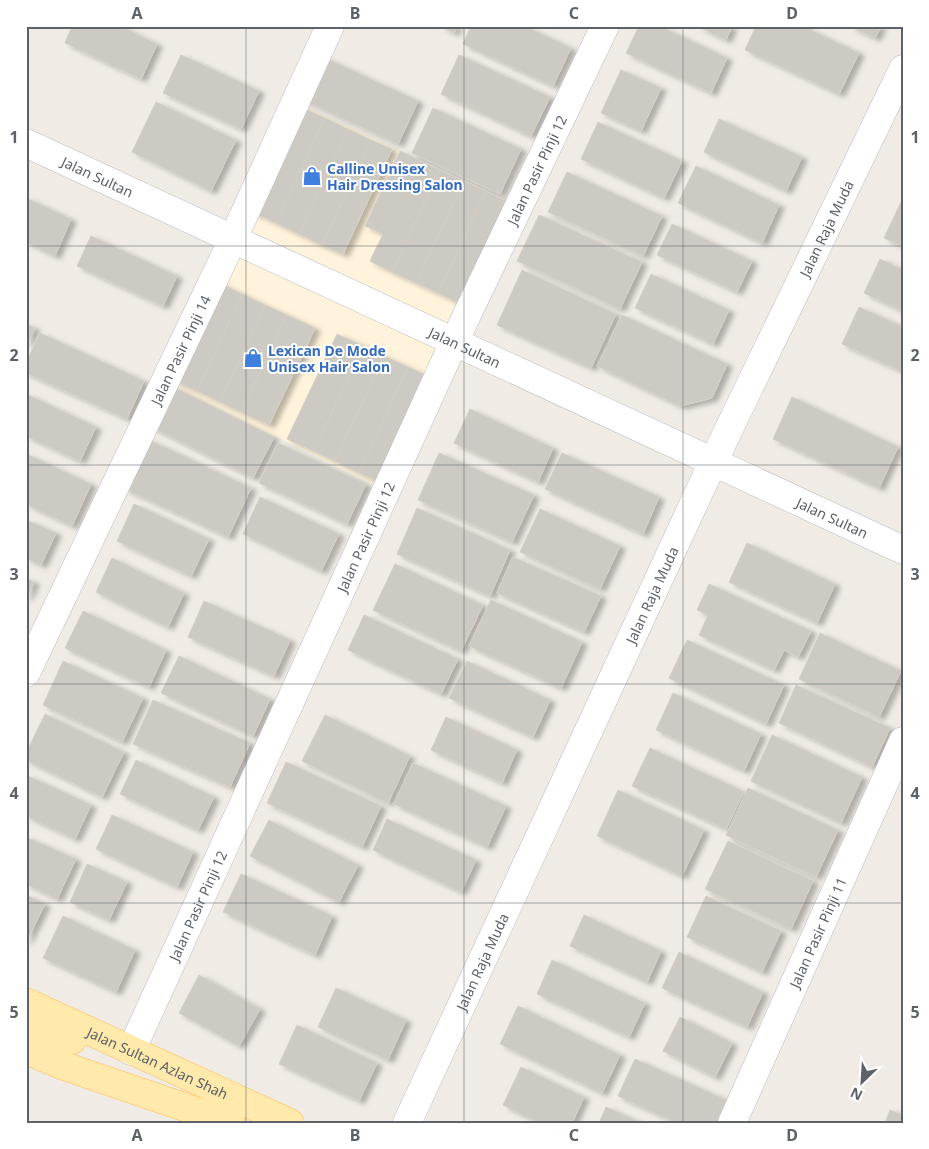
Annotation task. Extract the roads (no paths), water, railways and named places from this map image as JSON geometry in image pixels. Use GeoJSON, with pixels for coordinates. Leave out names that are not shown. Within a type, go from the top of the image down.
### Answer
{"type":"FeatureCollection","features":[{"type":"Feature","properties":{"kind":"main road","name":"Jalan Sultan Azlan Shah"},"geometry":{"type":"LineString","coordinates":[[26,1002],[290,1123]]}},
{"type":"Feature","properties":{"kind":"main road"},"geometry":{"type":"LineString","coordinates":[[26,1025],[76,1042],[131,1051]]}},
{"type":"Feature","properties":{"kind":"main road","name":"Jalan Sultan Azlan Shah"},"geometry":{"type":"LineString","coordinates":[[26,1050],[61,1065],[224,1121]]}},
{"type":"Feature","properties":{"kind":"street","name":"Jalan Pasir Pinji 14"},"geometry":{"type":"LineString","coordinates":[[26,673],[233,239],[330,26]]}},
{"type":"Feature","properties":{"kind":"street","name":"Jalan Pasir Pinji 12"},"geometry":{"type":"LineString","coordinates":[[131,1051],[454,342],[605,26]]}},
{"type":"Feature","properties":{"kind":"street","name":"Jalan Raja Muda"},"geometry":{"type":"LineString","coordinates":[[407,1123],[713,462],[903,69]]}},
{"type":"Feature","properties":{"kind":"street","name":"Jalan Sultan"},"geometry":{"type":"LineString","coordinates":[[26,143],[903,550]]}},
{"type":"Feature","properties":{"kind":"street","name":"Jalan Pasir Pinji 11"},"geometry":{"type":"LineString","coordinates":[[732,1123],[903,741]]}},
{"type":"Feature","properties":{"kind":"place","name":"Calline Unisex Hair Dressing Salon"},"geometry":{"type":"Point","coordinates":[312,176]}},
{"type":"Feature","properties":{"kind":"place","name":"Lexican De Mode Unisex Hair Salon"},"geometry":{"type":"Point","coordinates":[253,358]}}]}
